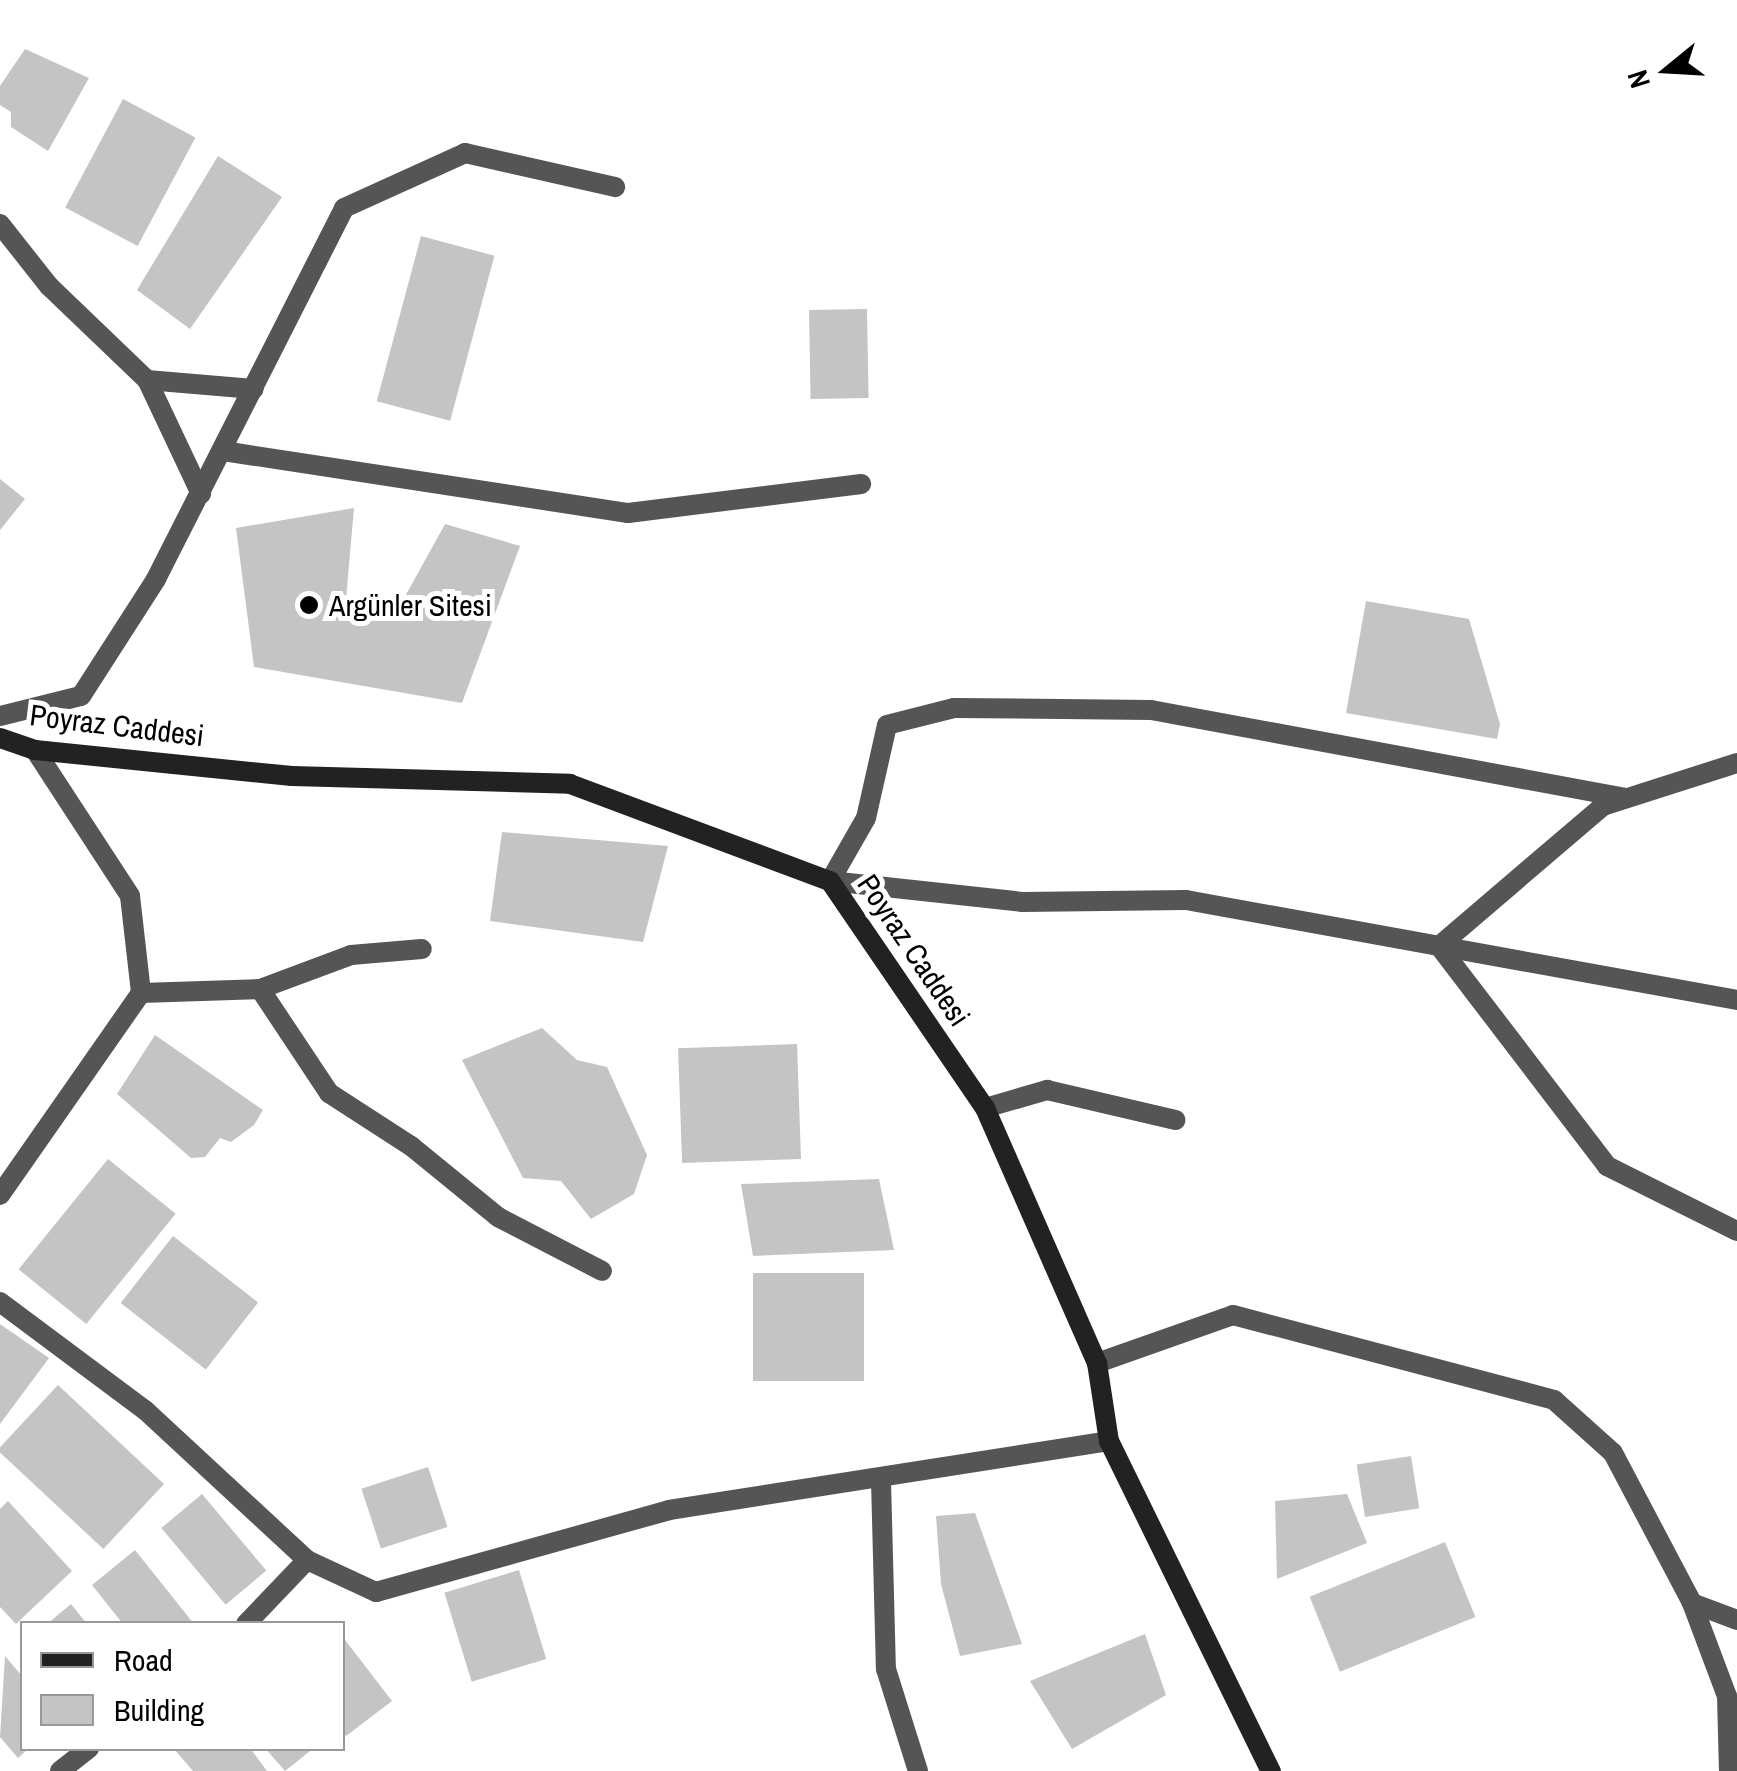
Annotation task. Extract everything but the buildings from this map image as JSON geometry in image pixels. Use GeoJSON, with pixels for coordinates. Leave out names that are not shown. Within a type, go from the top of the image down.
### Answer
{"type":"FeatureCollection","features":[{"type":"Feature","properties":{"kind":"street"},"geometry":{"type":"LineString","coordinates":[[0,716],[81,696],[156,579],[344,208],[465,154],[615,187]]}},
{"type":"Feature","properties":{"kind":"street"},"geometry":{"type":"LineString","coordinates":[[0,224],[49,286],[147,380],[201,494]]}},
{"type":"Feature","properties":{"kind":"street"},"geometry":{"type":"LineString","coordinates":[[147,380],[254,389]]}},
{"type":"Feature","properties":{"kind":"street"},"geometry":{"type":"LineString","coordinates":[[224,451],[628,514],[861,484]]}},
{"type":"Feature","properties":{"kind":"street"},"geometry":{"type":"LineString","coordinates":[[1626,798],[1150,710],[954,708],[887,725],[866,818],[830,881],[1022,902],[1186,900],[1737,1000]]}},
{"type":"Feature","properties":{"kind":"street","name":"Poyraz Caddesi"},"geometry":{"type":"LineString","coordinates":[[0,738],[35,750],[292,776],[570,784],[830,881],[985,1108],[1097,1364],[1109,1440],[1271,1771]]}},
{"type":"Feature","properties":{"kind":"street"},"geometry":{"type":"LineString","coordinates":[[0,1196],[141,993],[130,896],[35,750]]}},
{"type":"Feature","properties":{"kind":"street"},"geometry":{"type":"LineString","coordinates":[[1439,946],[1603,806],[1737,763]]}},
{"type":"Feature","properties":{"kind":"street"},"geometry":{"type":"LineString","coordinates":[[1439,946],[1607,1166],[1737,1231]]}},
{"type":"Feature","properties":{"kind":"street"},"geometry":{"type":"LineString","coordinates":[[141,993],[260,989],[351,956],[422,948]]}},
{"type":"Feature","properties":{"kind":"street"},"geometry":{"type":"LineString","coordinates":[[260,989],[329,1093],[411,1146],[498,1217],[602,1271]]}},
{"type":"Feature","properties":{"kind":"street"},"geometry":{"type":"LineString","coordinates":[[985,1108],[1047,1090],[1176,1120]]}},
{"type":"Feature","properties":{"kind":"street"},"geometry":{"type":"LineString","coordinates":[[0,1302],[145,1410],[307,1560],[376,1592],[668,1510],[881,1482],[1109,1440]]}},
{"type":"Feature","properties":{"kind":"street"},"geometry":{"type":"LineString","coordinates":[[1097,1364],[1233,1314],[1554,1400],[1613,1454],[1692,1603],[1727,1696],[1730,1771]]}},
{"type":"Feature","properties":{"kind":"street"},"geometry":{"type":"LineString","coordinates":[[881,1482],[886,1669],[918,1771]]}},
{"type":"Feature","properties":{"kind":"street"},"geometry":{"type":"LineString","coordinates":[[249,1621],[307,1560]]}},
{"type":"Feature","properties":{"kind":"street"},"geometry":{"type":"LineString","coordinates":[[1692,1603],[1737,1620]]}},
{"type":"Feature","properties":{"kind":"street"},"geometry":{"type":"LineString","coordinates":[[60,1771],[85,1751]]}},
{"type":"Feature","properties":{"kind":"place","name":"Argünler Sitesi"},"geometry":{"type":"Point","coordinates":[309,605]}}]}
